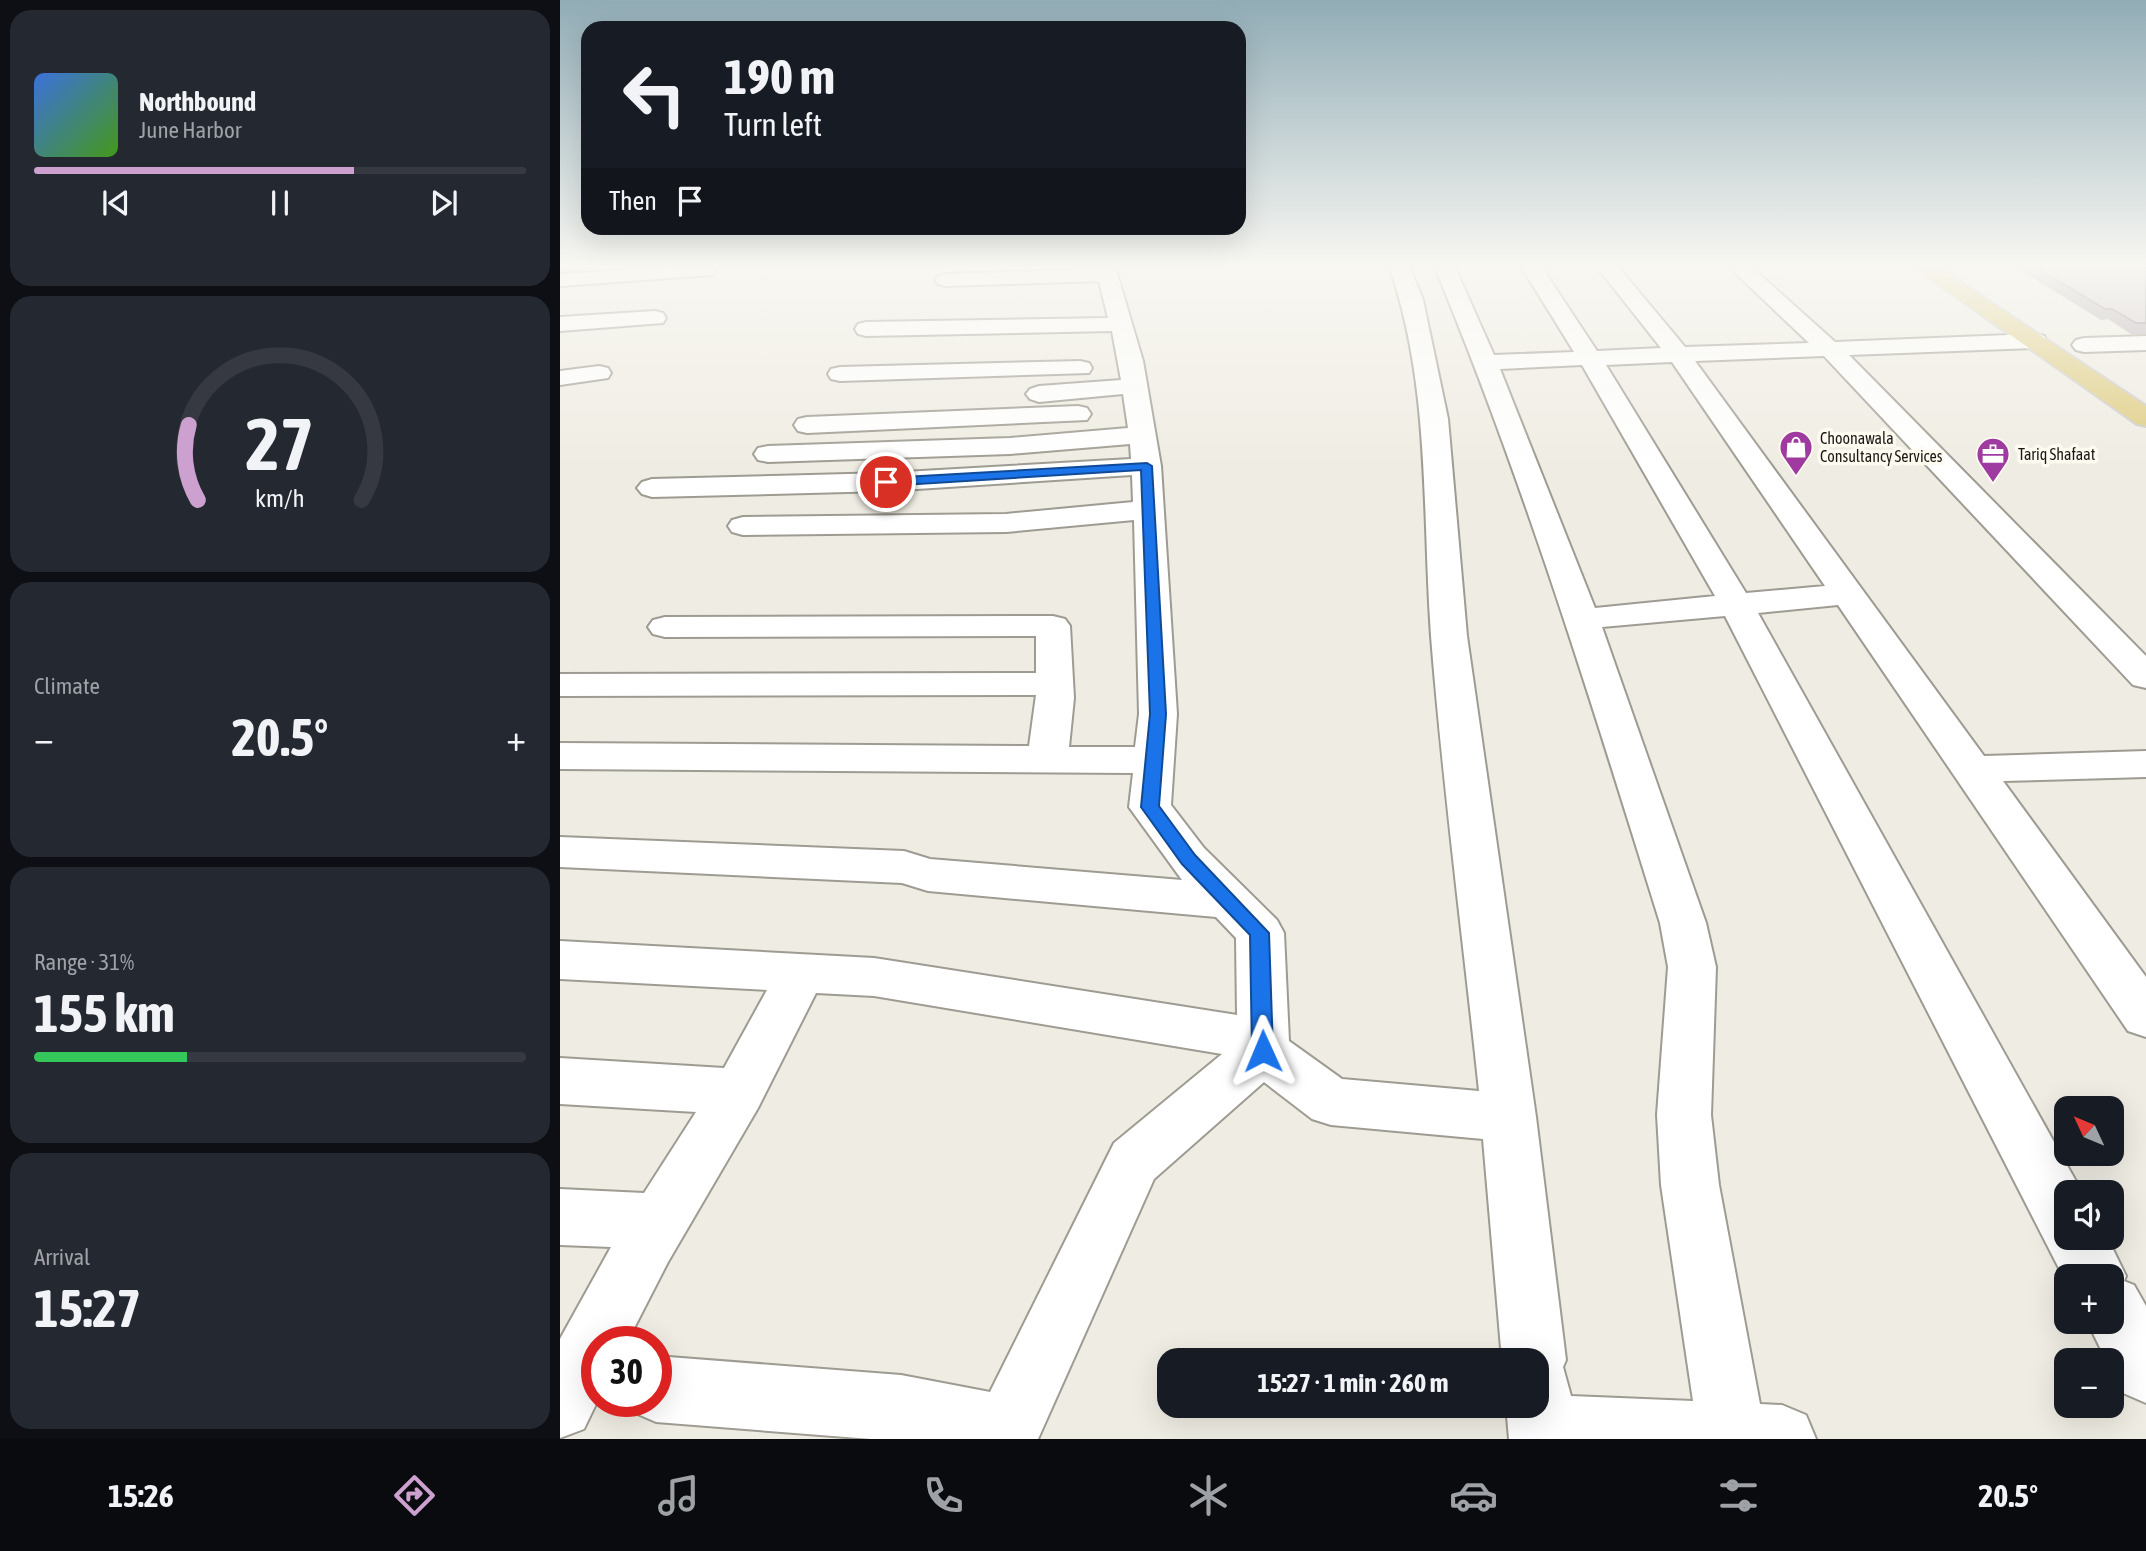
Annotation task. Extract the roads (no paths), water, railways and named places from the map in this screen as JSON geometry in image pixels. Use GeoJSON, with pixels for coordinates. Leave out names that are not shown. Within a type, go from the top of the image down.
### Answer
{"type":"FeatureCollection","features":[{"type":"Feature","properties":{"kind":"main road"},"geometry":{"type":"LineString","coordinates":[[2020,330],[2146,418]]}},
{"type":"Feature","properties":{"kind":"main road"},"geometry":{"type":"LineString","coordinates":[[2063,331],[2115,365]]}},
{"type":"Feature","properties":{"kind":"street"},"geometry":{"type":"LineString","coordinates":[[1107,330],[1123,332]]}},
{"type":"Feature","properties":{"kind":"street"},"geometry":{"type":"LineString","coordinates":[[1418,330],[1435,419],[1449,636],[1509,1117],[1533,1348]]}},
{"type":"Feature","properties":{"kind":"street"},"geometry":{"type":"LineString","coordinates":[[1474,330],[1488,362],[1582,619],[1683,923],[1692,967],[1684,1115],[1690,1185],[1757,1438],[1549,1417]]}},
{"type":"Feature","properties":{"kind":"street"},"geometry":{"type":"LineString","coordinates":[[1572,330],[1737,604],[2054,1198]]}},
{"type":"Feature","properties":{"kind":"street"},"geometry":{"type":"LineString","coordinates":[[1659,330],[1679,355],[2146,1016]]}},
{"type":"Feature","properties":{"kind":"street"},"geometry":{"type":"LineString","coordinates":[[1809,330],[2146,677]]}},
{"type":"Feature","properties":{"kind":"street"},"geometry":{"type":"LineString","coordinates":[[1123,332],[844,363],[1139,413]]}},
{"type":"Feature","properties":{"kind":"street"},"geometry":{"type":"LineString","coordinates":[[672,1390],[901,1408],[1005,1434],[1134,1161],[1263,1046],[1260,933],[1188,859],[1150,807],[1158,714],[1149,510],[1139,413],[1123,332]]}},
{"type":"Feature","properties":{"kind":"street"},"geometry":{"type":"LineString","coordinates":[[560,342],[635,335]]}},
{"type":"Feature","properties":{"kind":"street"},"geometry":{"type":"LineString","coordinates":[[1488,362],[1832,351],[2036,341]]}},
{"type":"Feature","properties":{"kind":"street"},"geometry":{"type":"LineString","coordinates":[[2084,345],[2146,343]]}},
{"type":"Feature","properties":{"kind":"street"},"geometry":{"type":"LineString","coordinates":[[560,378],[599,373]]}},
{"type":"Feature","properties":{"kind":"street"},"geometry":{"type":"LineString","coordinates":[[902,397],[1041,394],[1139,413]]}},
{"type":"Feature","properties":{"kind":"street"},"geometry":{"type":"LineString","coordinates":[[807,425],[1139,413]]}},
{"type":"Feature","properties":{"kind":"street"},"geometry":{"type":"LineString","coordinates":[[768,454],[1010,446],[1139,413]]}},
{"type":"Feature","properties":{"kind":"street"},"geometry":{"type":"LineString","coordinates":[[652,488],[886,482],[1139,413]]}},
{"type":"Feature","properties":{"kind":"street"},"geometry":{"type":"LineString","coordinates":[[743,526],[1006,523],[1149,510]]}},
{"type":"Feature","properties":{"kind":"street"},"geometry":{"type":"LineString","coordinates":[[1582,619],[1848,594]]}},
{"type":"Feature","properties":{"kind":"street"},"geometry":{"type":"LineString","coordinates":[[665,627],[1053,626],[1055,684],[1048,757]]}},
{"type":"Feature","properties":{"kind":"street"},"geometry":{"type":"LineString","coordinates":[[560,685],[1055,684]]}},
{"type":"Feature","properties":{"kind":"street"},"geometry":{"type":"LineString","coordinates":[[560,756],[1048,757],[1154,760]]}},
{"type":"Feature","properties":{"kind":"street"},"geometry":{"type":"LineString","coordinates":[[1972,769],[2146,764]]}},
{"type":"Feature","properties":{"kind":"street"},"geometry":{"type":"LineString","coordinates":[[560,852],[904,867],[928,875],[1229,901]]}},
{"type":"Feature","properties":{"kind":"street"},"geometry":{"type":"LineString","coordinates":[[560,960],[874,976],[1263,1046],[1331,1102],[1509,1117]]}},
{"type":"Feature","properties":{"kind":"street"},"geometry":{"type":"LineString","coordinates":[[572,1388],[659,1222],[739,1092],[802,972]]}},
{"type":"Feature","properties":{"kind":"street"},"geometry":{"type":"LineString","coordinates":[[560,1081],[739,1092]]}},
{"type":"Feature","properties":{"kind":"street"},"geometry":{"type":"LineString","coordinates":[[560,1217],[659,1222]]}},
{"type":"Feature","properties":{"kind":"street"},"geometry":{"type":"LineString","coordinates":[[2124,1329],[2146,1370]]}},
{"type":"Feature","properties":{"kind":"place","name":"Choonawala Consultancy Services"},"geometry":{"type":"Point","coordinates":[1796,477]}},
{"type":"Feature","properties":{"kind":"place","name":"Tariq Shafaat"},"geometry":{"type":"Point","coordinates":[1993,484]}}]}
